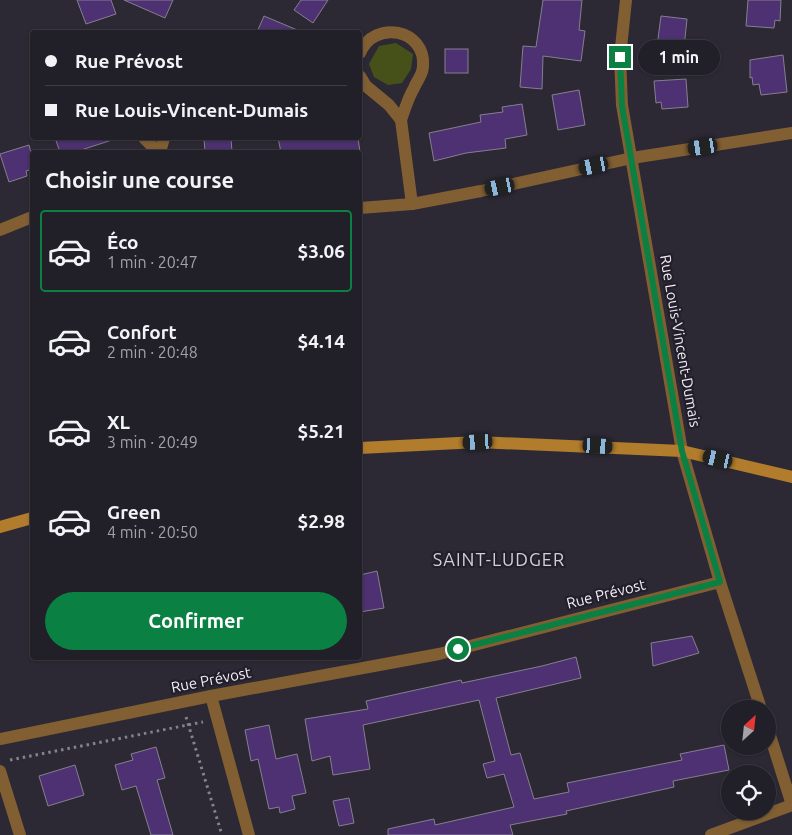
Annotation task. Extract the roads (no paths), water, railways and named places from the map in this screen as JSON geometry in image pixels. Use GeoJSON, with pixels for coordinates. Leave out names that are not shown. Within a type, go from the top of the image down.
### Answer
{"type":"FeatureCollection","features":[{"type":"Feature","properties":{"kind":"street","name":"Rue Louis-Vincent-Dumais"},"geometry":{"type":"LineString","coordinates":[[626,0],[620,57],[622,106],[682,451],[720,582],[758,700]]}},
{"type":"Feature","properties":{"kind":"street"},"geometry":{"type":"LineString","coordinates":[[362,50],[369,38],[390,31],[400,32],[418,46],[422,56],[423,67],[401,120],[412,204]]}},
{"type":"Feature","properties":{"kind":"street"},"geometry":{"type":"LineString","coordinates":[[362,79],[366,86],[389,105],[401,120]]}},
{"type":"Feature","properties":{"kind":"street"},"geometry":{"type":"LineString","coordinates":[[362,208],[412,204],[632,158],[792,132]]}},
{"type":"Feature","properties":{"kind":"street"},"geometry":{"type":"LineString","coordinates":[[146,140],[157,150]]}},
{"type":"Feature","properties":{"kind":"street"},"geometry":{"type":"LineString","coordinates":[[0,230],[30,218]]}},
{"type":"Feature","properties":{"kind":"street"},"geometry":{"type":"LineString","coordinates":[[362,448],[478,442],[682,451],[792,476]]}},
{"type":"Feature","properties":{"kind":"street"},"geometry":{"type":"LineString","coordinates":[[0,527],[30,519]]}},
{"type":"Feature","properties":{"kind":"street","name":"Rue Prévost"},"geometry":{"type":"LineString","coordinates":[[0,739],[211,696],[439,654],[720,582]]}},
{"type":"Feature","properties":{"kind":"street"},"geometry":{"type":"LineString","coordinates":[[211,696],[249,835]]}},
{"type":"Feature","properties":{"kind":"street"},"geometry":{"type":"LineString","coordinates":[[711,835],[792,805],[776,754]]}},
{"type":"Feature","properties":{"kind":"street"},"geometry":{"type":"LineString","coordinates":[[0,770],[20,835]]}},
{"type":"Feature","properties":{"kind":"district","name":"SAINT-LUDGER"},"geometry":{"type":"Point","coordinates":[499,560]}}]}
